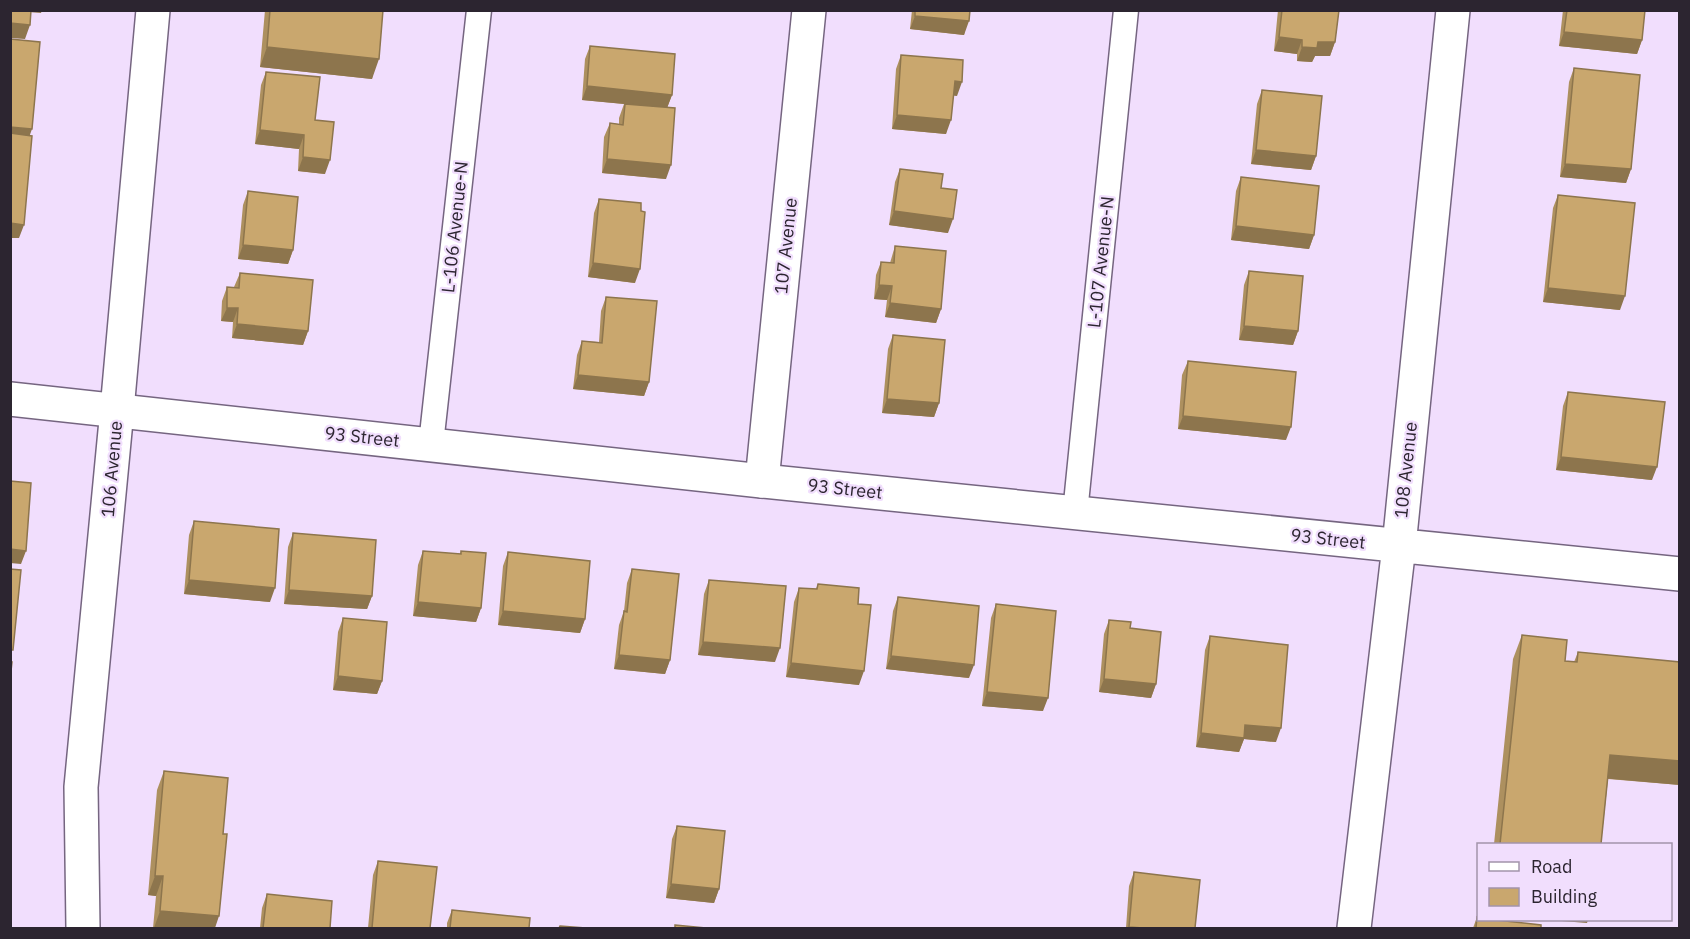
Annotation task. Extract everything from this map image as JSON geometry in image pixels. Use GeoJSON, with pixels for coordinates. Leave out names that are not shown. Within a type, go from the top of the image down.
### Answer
{"type":"FeatureCollection","features":[{"type":"Feature","properties":{"kind":"street","name":"106 Avenue"},"geometry":{"type":"LineString","coordinates":[[83,928],[81,787],[153,10]]}},
{"type":"Feature","properties":{"kind":"street","name":"107 Avenue"},"geometry":{"type":"LineString","coordinates":[[762,481],[809,10]]}},
{"type":"Feature","properties":{"kind":"street","name":"108 Avenue"},"geometry":{"type":"LineString","coordinates":[[1354,928],[1399,546],[1453,10]]}},
{"type":"Feature","properties":{"kind":"street","name":"93 Street"},"geometry":{"type":"LineString","coordinates":[[10,399],[762,481],[1680,574]]}},
{"type":"Feature","properties":{"kind":"lane","name":"L-106 Avenue-N"},"geometry":{"type":"LineString","coordinates":[[431,444],[479,10]]}},
{"type":"Feature","properties":{"kind":"lane","name":"L-107 Avenue-N"},"geometry":{"type":"LineString","coordinates":[[1075,513],[1126,10]]}},
{"type":"Feature","properties":{"kind":"building"},"geometry":{"type":"Polygon","coordinates":[[[10,10],[31,10],[30,25],[10,23],[10,10]]]}},
{"type":"Feature","properties":{"kind":"building"},"geometry":{"type":"Polygon","coordinates":[[[270,10],[383,10],[379,59],[267,47],[270,10]]]}},
{"type":"Feature","properties":{"kind":"building"},"geometry":{"type":"Polygon","coordinates":[[[915,10],[970,10],[969,21],[915,16],[915,10]]]}},
{"type":"Feature","properties":{"kind":"building"},"geometry":{"type":"Polygon","coordinates":[[[1282,10],[1339,10],[1335,42],[1318,42],[1317,48],[1302,47],[1302,40],[1279,37],[1282,10]]]}},
{"type":"Feature","properties":{"kind":"building"},"geometry":{"type":"Polygon","coordinates":[[[1567,10],[1645,10],[1642,40],[1564,32],[1567,10]]]}},
{"type":"Feature","properties":{"kind":"building"},"geometry":{"type":"Polygon","coordinates":[[[10,39],[40,42],[32,129],[10,127],[10,39]]]}},
{"type":"Feature","properties":{"kind":"building"},"geometry":{"type":"Polygon","coordinates":[[[590,46],[675,54],[672,95],[587,86],[590,46]]]}},
{"type":"Feature","properties":{"kind":"building"},"geometry":{"type":"Polygon","coordinates":[[[901,55],[963,60],[962,82],[955,81],[951,120],[897,115],[901,55]]]}},
{"type":"Feature","properties":{"kind":"building"},"geometry":{"type":"Polygon","coordinates":[[[1574,68],[1640,75],[1631,169],[1565,164],[1574,68]]]}},
{"type":"Feature","properties":{"kind":"building"},"geometry":{"type":"Polygon","coordinates":[[[266,72],[320,77],[315,120],[334,122],[330,160],[303,157],[304,135],[260,130],[266,72]]]}},
{"type":"Feature","properties":{"kind":"building"},"geometry":{"type":"Polygon","coordinates":[[[1262,90],[1322,96],[1316,156],[1256,150],[1262,90]]]}},
{"type":"Feature","properties":{"kind":"building"},"geometry":{"type":"Polygon","coordinates":[[[625,104],[675,108],[671,165],[607,159],[610,123],[623,125],[625,104]]]}},
{"type":"Feature","properties":{"kind":"building"},"geometry":{"type":"Polygon","coordinates":[[[10,133],[32,136],[24,225],[10,223],[10,133]]]}},
{"type":"Feature","properties":{"kind":"building"},"geometry":{"type":"Polygon","coordinates":[[[900,169],[943,174],[941,188],[957,190],[953,219],[894,211],[900,169]]]}},
{"type":"Feature","properties":{"kind":"building"},"geometry":{"type":"Polygon","coordinates":[[[1241,177],[1319,186],[1314,235],[1236,226],[1241,177]]]}},
{"type":"Feature","properties":{"kind":"building"},"geometry":{"type":"Polygon","coordinates":[[[248,191],[298,197],[293,250],[243,245],[248,191]]]}},
{"type":"Feature","properties":{"kind":"building"},"geometry":{"type":"Polygon","coordinates":[[[1558,195],[1635,203],[1625,296],[1548,288],[1558,195]]]}},
{"type":"Feature","properties":{"kind":"building"},"geometry":{"type":"Polygon","coordinates":[[[599,199],[641,203],[641,211],[645,212],[640,269],[593,263],[599,199]]]}},
{"type":"Feature","properties":{"kind":"building"},"geometry":{"type":"Polygon","coordinates":[[[895,246],[946,251],[941,309],[890,303],[892,286],[879,285],[881,262],[894,263],[895,246]]]}},
{"type":"Feature","properties":{"kind":"building"},"geometry":{"type":"Polygon","coordinates":[[[1249,271],[1303,276],[1298,331],[1244,326],[1249,271]]]}},
{"type":"Feature","properties":{"kind":"building"},"geometry":{"type":"Polygon","coordinates":[[[240,273],[313,280],[308,331],[237,324],[238,308],[227,308],[227,287],[239,288],[240,273]]]}},
{"type":"Feature","properties":{"kind":"building"},"geometry":{"type":"Polygon","coordinates":[[[606,297],[657,301],[649,382],[578,375],[582,341],[602,343],[606,297]]]}},
{"type":"Feature","properties":{"kind":"building"},"geometry":{"type":"Polygon","coordinates":[[[893,335],[945,340],[939,403],[887,399],[893,335]]]}},
{"type":"Feature","properties":{"kind":"building"},"geometry":{"type":"Polygon","coordinates":[[[1188,361],[1296,372],[1291,427],[1183,416],[1188,361]]]}},
{"type":"Feature","properties":{"kind":"building"},"geometry":{"type":"Polygon","coordinates":[[[1568,392],[1665,402],[1657,467],[1561,457],[1568,392]]]}},
{"type":"Feature","properties":{"kind":"building"},"geometry":{"type":"Polygon","coordinates":[[[10,481],[31,483],[26,551],[10,549],[10,481]]]}},
{"type":"Feature","properties":{"kind":"building"},"geometry":{"type":"Polygon","coordinates":[[[194,521],[279,529],[275,588],[189,580],[194,521]]]}},
{"type":"Feature","properties":{"kind":"building"},"geometry":{"type":"Polygon","coordinates":[[[293,533],[376,540],[372,596],[289,590],[293,533]]]}},
{"type":"Feature","properties":{"kind":"building"},"geometry":{"type":"Polygon","coordinates":[[[423,551],[486,553],[481,608],[418,602],[423,551]]]}},
{"type":"Feature","properties":{"kind":"building"},"geometry":{"type":"Polygon","coordinates":[[[508,552],[590,561],[585,619],[503,611],[508,552]]]}},
{"type":"Feature","properties":{"kind":"building"},"geometry":{"type":"Polygon","coordinates":[[[10,569],[21,570],[13,650],[10,650],[10,569]]]}},
{"type":"Feature","properties":{"kind":"building"},"geometry":{"type":"Polygon","coordinates":[[[632,569],[679,574],[670,660],[619,655],[632,569]]]}},
{"type":"Feature","properties":{"kind":"building"},"geometry":{"type":"Polygon","coordinates":[[[709,580],[786,586],[780,648],[703,642],[709,580]]]}},
{"type":"Feature","properties":{"kind":"building"},"geometry":{"type":"Polygon","coordinates":[[[818,584],[859,588],[858,604],[871,605],[864,671],[791,663],[799,588],[817,589],[818,584]]]}},
{"type":"Feature","properties":{"kind":"building"},"geometry":{"type":"Polygon","coordinates":[[[898,597],[979,606],[974,665],[891,656],[898,597]]]}},
{"type":"Feature","properties":{"kind":"building"},"geometry":{"type":"Polygon","coordinates":[[[996,604],[1056,611],[1048,698],[987,692],[996,604]]]}},
{"type":"Feature","properties":{"kind":"building"},"geometry":{"type":"Polygon","coordinates":[[[343,618],[387,622],[382,681],[338,676],[343,618]]]}},
{"type":"Feature","properties":{"kind":"building"},"geometry":{"type":"Polygon","coordinates":[[[1109,620],[1131,622],[1130,628],[1161,632],[1156,684],[1104,679],[1109,620]]]}},
{"type":"Feature","properties":{"kind":"building"},"geometry":{"type":"Polygon","coordinates":[[[1522,635],[1567,640],[1565,661],[1577,662],[1578,652],[1680,662],[1680,761],[1610,755],[1601,843],[1500,843],[1522,635]]]}},
{"type":"Feature","properties":{"kind":"building"},"geometry":{"type":"Polygon","coordinates":[[[1210,636],[1288,645],[1281,728],[1245,725],[1244,738],[1201,733],[1210,636]]]}},
{"type":"Feature","properties":{"kind":"building"},"geometry":{"type":"Polygon","coordinates":[[[164,771],[228,778],[223,834],[227,834],[219,916],[160,911],[163,876],[155,876],[164,771]]]}},
{"type":"Feature","properties":{"kind":"building"},"geometry":{"type":"Polygon","coordinates":[[[677,826],[725,831],[719,889],[671,884],[677,826]]]}},
{"type":"Feature","properties":{"kind":"building"},"geometry":{"type":"Polygon","coordinates":[[[378,861],[437,867],[430,928],[372,928],[378,861]]]}},
{"type":"Feature","properties":{"kind":"building"},"geometry":{"type":"Polygon","coordinates":[[[1134,872],[1200,880],[1195,928],[1129,927],[1134,872]]]}},
{"type":"Feature","properties":{"kind":"building"},"geometry":{"type":"Polygon","coordinates":[[[267,894],[332,901],[330,928],[263,928],[267,894]]]}},
{"type":"Feature","properties":{"kind":"building"},"geometry":{"type":"Polygon","coordinates":[[[452,910],[530,918],[529,928],[450,928],[452,910]]]}},
{"type":"Feature","properties":{"kind":"building"},"geometry":{"type":"Polygon","coordinates":[[[1477,917],[1477,921],[1541,925],[1541,928],[1476,928],[1477,917]]]}},
{"type":"Feature","properties":{"kind":"building"},"geometry":{"type":"Polygon","coordinates":[[[675,925],[706,928],[675,928],[675,925]]]}},
{"type":"Feature","properties":{"kind":"building"},"geometry":{"type":"Polygon","coordinates":[[[560,926],[586,928],[559,928],[560,926]]]}}]}
